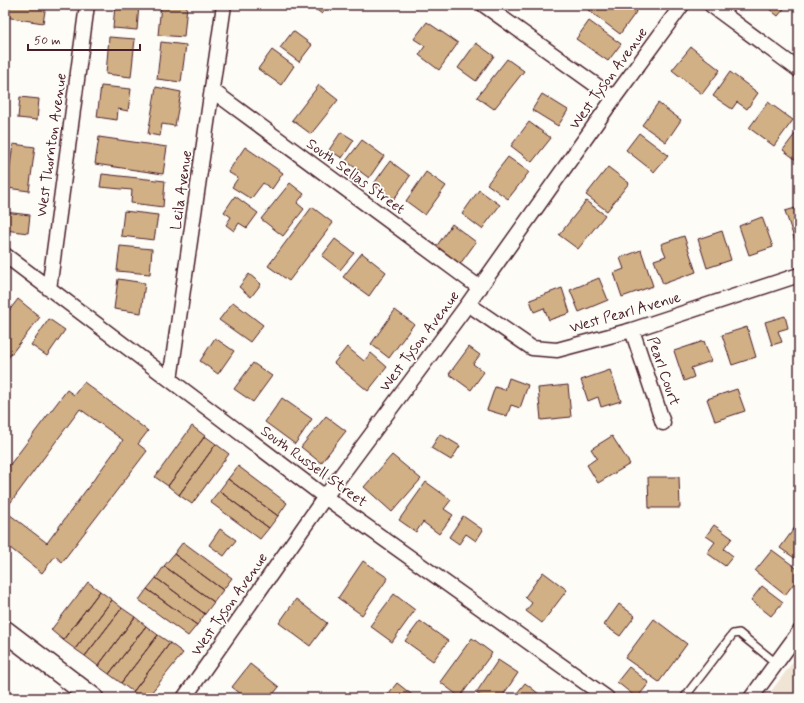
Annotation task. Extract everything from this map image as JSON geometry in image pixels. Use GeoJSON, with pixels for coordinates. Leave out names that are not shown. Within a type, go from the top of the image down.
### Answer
{"type":"FeatureCollection","features":[{"type":"Feature","properties":{"kind":"street","name":"West Thornton Avenue"},"geometry":{"type":"LineString","coordinates":[[49,289],[87,5]]}},
{"type":"Feature","properties":{"kind":"street","name":"Leila Avenue"},"geometry":{"type":"LineString","coordinates":[[170,380],[213,92],[224,5]]}},
{"type":"Feature","properties":{"kind":"street"},"geometry":{"type":"LineString","coordinates":[[484,5],[614,98]]}},
{"type":"Feature","properties":{"kind":"street","name":"West Tyson Avenue"},"geometry":{"type":"LineString","coordinates":[[184,698],[325,497],[480,288],[614,98],[682,5]]}},
{"type":"Feature","properties":{"kind":"street"},"geometry":{"type":"LineString","coordinates":[[711,5],[797,65]]}},
{"type":"Feature","properties":{"kind":"street","name":"South Sellas Street"},"geometry":{"type":"LineString","coordinates":[[213,92],[480,288]]}},
{"type":"Feature","properties":{"kind":"street","name":"South Russell Street"},"geometry":{"type":"LineString","coordinates":[[5,255],[325,497],[608,698]]}},
{"type":"Feature","properties":{"kind":"street","name":"West Pearl Avenue"},"geometry":{"type":"LineString","coordinates":[[468,304],[532,348],[557,350],[632,330],[799,275]]}},
{"type":"Feature","properties":{"kind":"street","name":"Pearl Court"},"geometry":{"type":"LineString","coordinates":[[632,330],[663,423]]}},
{"type":"Feature","properties":{"kind":"street"},"geometry":{"type":"LineString","coordinates":[[5,631],[93,698]]}},
{"type":"Feature","properties":{"kind":"street"},"geometry":{"type":"LineString","coordinates":[[751,698],[799,632]]}},
{"type":"Feature","properties":{"kind":"lane"},"geometry":{"type":"LineString","coordinates":[[684,698],[733,634],[739,633],[776,663]]}},
{"type":"Feature","properties":{"kind":"shaded area"},"geometry":{"type":"Polygon","coordinates":[[[799,654],[799,698],[767,698],[769,694],[799,654]]]}},
{"type":"Feature","properties":{"kind":"building"},"geometry":{"type":"Polygon","coordinates":[[[5,5],[46,5],[43,23],[5,17],[5,5]]]}},
{"type":"Feature","properties":{"kind":"building"},"geometry":{"type":"Polygon","coordinates":[[[115,5],[139,5],[137,30],[113,28],[115,5]]]}},
{"type":"Feature","properties":{"kind":"building"},"geometry":{"type":"Polygon","coordinates":[[[161,5],[187,5],[184,37],[158,35],[161,5]]]}},
{"type":"Feature","properties":{"kind":"building"},"geometry":{"type":"Polygon","coordinates":[[[310,5],[329,5],[322,14],[310,5]]]}},
{"type":"Feature","properties":{"kind":"building"},"geometry":{"type":"Polygon","coordinates":[[[591,5],[634,5],[639,8],[620,34],[588,10],[591,5]]]}},
{"type":"Feature","properties":{"kind":"building"},"geometry":{"type":"Polygon","coordinates":[[[764,5],[787,5],[778,16],[764,5]]]}},
{"type":"Feature","properties":{"kind":"building"},"geometry":{"type":"Polygon","coordinates":[[[589,21],[621,44],[608,61],[576,39],[589,21]]]}},
{"type":"Feature","properties":{"kind":"building"},"geometry":{"type":"Polygon","coordinates":[[[427,22],[458,43],[439,70],[419,55],[425,46],[414,39],[427,22]]]}},
{"type":"Feature","properties":{"kind":"building"},"geometry":{"type":"Polygon","coordinates":[[[293,31],[312,45],[299,62],[280,48],[293,31]]]}},
{"type":"Feature","properties":{"kind":"building"},"geometry":{"type":"Polygon","coordinates":[[[109,37],[135,39],[131,77],[106,74],[109,37]]]}},
{"type":"Feature","properties":{"kind":"building"},"geometry":{"type":"Polygon","coordinates":[[[161,42],[186,45],[181,82],[157,79],[161,42]]]}},
{"type":"Feature","properties":{"kind":"building"},"geometry":{"type":"Polygon","coordinates":[[[476,43],[494,56],[476,81],[458,68],[476,43]]]}},
{"type":"Feature","properties":{"kind":"building"},"geometry":{"type":"Polygon","coordinates":[[[691,47],[720,70],[702,94],[672,70],[691,47]]]}},
{"type":"Feature","properties":{"kind":"building"},"geometry":{"type":"Polygon","coordinates":[[[272,50],[294,66],[281,85],[258,69],[272,50]]]}},
{"type":"Feature","properties":{"kind":"building"},"geometry":{"type":"Polygon","coordinates":[[[507,59],[524,71],[494,109],[477,97],[507,59]]]}},
{"type":"Feature","properties":{"kind":"building"},"geometry":{"type":"Polygon","coordinates":[[[730,72],[758,93],[747,109],[737,102],[732,109],[713,96],[730,72]]]}},
{"type":"Feature","properties":{"kind":"building"},"geometry":{"type":"Polygon","coordinates":[[[319,85],[338,100],[311,134],[292,120],[319,85]]]}},
{"type":"Feature","properties":{"kind":"building"},"geometry":{"type":"Polygon","coordinates":[[[101,86],[131,89],[128,111],[118,109],[117,120],[97,117],[101,86]]]}},
{"type":"Feature","properties":{"kind":"building"},"geometry":{"type":"Polygon","coordinates":[[[156,87],[181,92],[175,126],[162,124],[160,136],[148,134],[156,87]]]}},
{"type":"Feature","properties":{"kind":"building"},"geometry":{"type":"Polygon","coordinates":[[[542,94],[568,110],[558,126],[532,110],[542,94]]]}},
{"type":"Feature","properties":{"kind":"building"},"geometry":{"type":"Polygon","coordinates":[[[20,97],[39,99],[37,120],[18,118],[20,97]]]}},
{"type":"Feature","properties":{"kind":"building"},"geometry":{"type":"Polygon","coordinates":[[[768,102],[793,120],[774,146],[749,128],[768,102]]]}},
{"type":"Feature","properties":{"kind":"building"},"geometry":{"type":"Polygon","coordinates":[[[658,103],[681,120],[666,142],[642,125],[658,103]]]}},
{"type":"Feature","properties":{"kind":"building"},"geometry":{"type":"Polygon","coordinates":[[[529,122],[551,138],[532,162],[511,146],[529,122]]]}},
{"type":"Feature","properties":{"kind":"building"},"geometry":{"type":"Polygon","coordinates":[[[341,132],[354,140],[342,158],[329,150],[341,132]]]}},
{"type":"Feature","properties":{"kind":"building"},"geometry":{"type":"Polygon","coordinates":[[[639,133],[668,155],[654,172],[626,150],[639,133]]]}},
{"type":"Feature","properties":{"kind":"building"},"geometry":{"type":"Polygon","coordinates":[[[795,134],[799,138],[799,162],[783,150],[795,134]]]}},
{"type":"Feature","properties":{"kind":"building"},"geometry":{"type":"Polygon","coordinates":[[[99,137],[167,147],[163,174],[95,164],[99,137]]]}},
{"type":"Feature","properties":{"kind":"building"},"geometry":{"type":"Polygon","coordinates":[[[362,140],[384,156],[369,178],[346,161],[362,140]]]}},
{"type":"Feature","properties":{"kind":"building"},"geometry":{"type":"Polygon","coordinates":[[[13,144],[35,147],[29,191],[7,188],[13,144]]]}},
{"type":"Feature","properties":{"kind":"building"},"geometry":{"type":"Polygon","coordinates":[[[245,147],[283,173],[272,189],[263,183],[251,199],[232,187],[238,178],[228,172],[245,147]]]}},
{"type":"Feature","properties":{"kind":"building"},"geometry":{"type":"Polygon","coordinates":[[[508,157],[529,172],[508,199],[487,184],[508,157]]]}},
{"type":"Feature","properties":{"kind":"building"},"geometry":{"type":"Polygon","coordinates":[[[390,161],[410,176],[394,199],[373,185],[390,161]]]}},
{"type":"Feature","properties":{"kind":"building"},"geometry":{"type":"Polygon","coordinates":[[[608,167],[629,183],[607,211],[586,195],[608,167]]]}},
{"type":"Feature","properties":{"kind":"building"},"geometry":{"type":"Polygon","coordinates":[[[426,172],[446,186],[425,215],[406,201],[426,172]]]}},
{"type":"Feature","properties":{"kind":"building"},"geometry":{"type":"Polygon","coordinates":[[[102,174],[165,181],[163,207],[131,203],[132,190],[100,187],[102,174]]]}},
{"type":"Feature","properties":{"kind":"building"},"geometry":{"type":"Polygon","coordinates":[[[290,183],[304,194],[297,203],[304,209],[283,236],[261,219],[290,183]]]}},
{"type":"Feature","properties":{"kind":"building"},"geometry":{"type":"Polygon","coordinates":[[[479,190],[500,205],[482,229],[462,214],[479,190]]]}},
{"type":"Feature","properties":{"kind":"building"},"geometry":{"type":"Polygon","coordinates":[[[235,196],[258,213],[247,228],[239,223],[234,231],[226,225],[231,217],[224,212],[235,196]]]}},
{"type":"Feature","properties":{"kind":"building"},"geometry":{"type":"Polygon","coordinates":[[[586,201],[605,215],[578,249],[559,235],[586,201]]]}},
{"type":"Feature","properties":{"kind":"building"},"geometry":{"type":"Polygon","coordinates":[[[312,207],[333,223],[289,281],[268,266],[312,207]]]}},
{"type":"Feature","properties":{"kind":"building"},"geometry":{"type":"Polygon","coordinates":[[[799,207],[799,240],[795,241],[785,211],[799,207]]]}},
{"type":"Feature","properties":{"kind":"building"},"geometry":{"type":"Polygon","coordinates":[[[124,211],[158,215],[154,240],[121,236],[124,211]]]}},
{"type":"Feature","properties":{"kind":"building"},"geometry":{"type":"Polygon","coordinates":[[[5,212],[30,215],[28,233],[5,230],[5,212]]]}},
{"type":"Feature","properties":{"kind":"building"},"geometry":{"type":"Polygon","coordinates":[[[762,217],[773,247],[749,255],[739,226],[762,217]]]}},
{"type":"Feature","properties":{"kind":"building"},"geometry":{"type":"Polygon","coordinates":[[[452,224],[476,242],[460,264],[436,247],[452,224]]]}},
{"type":"Feature","properties":{"kind":"building"},"geometry":{"type":"Polygon","coordinates":[[[722,231],[731,260],[707,268],[698,239],[722,231]]]}},
{"type":"Feature","properties":{"kind":"building"},"geometry":{"type":"Polygon","coordinates":[[[684,236],[696,272],[663,284],[654,260],[666,256],[661,244],[684,236]]]}},
{"type":"Feature","properties":{"kind":"building"},"geometry":{"type":"Polygon","coordinates":[[[335,239],[354,253],[340,270],[322,256],[335,239]]]}},
{"type":"Feature","properties":{"kind":"building"},"geometry":{"type":"Polygon","coordinates":[[[120,246],[152,249],[150,274],[117,271],[120,246]]]}},
{"type":"Feature","properties":{"kind":"building"},"geometry":{"type":"Polygon","coordinates":[[[641,250],[653,286],[622,297],[614,273],[624,269],[620,258],[641,250]]]}},
{"type":"Feature","properties":{"kind":"building"},"geometry":{"type":"Polygon","coordinates":[[[362,253],[386,272],[369,296],[343,277],[362,253]]]}},
{"type":"Feature","properties":{"kind":"building"},"geometry":{"type":"Polygon","coordinates":[[[249,274],[261,284],[251,297],[239,287],[249,274]]]}},
{"type":"Feature","properties":{"kind":"building"},"geometry":{"type":"Polygon","coordinates":[[[599,278],[608,300],[579,312],[570,290],[599,278]]]}},
{"type":"Feature","properties":{"kind":"building"},"geometry":{"type":"Polygon","coordinates":[[[118,279],[145,283],[141,313],[114,309],[118,279]]]}},
{"type":"Feature","properties":{"kind":"building"},"geometry":{"type":"Polygon","coordinates":[[[562,288],[570,313],[549,320],[544,308],[534,312],[530,300],[562,288]]]}},
{"type":"Feature","properties":{"kind":"building"},"geometry":{"type":"Polygon","coordinates":[[[18,299],[40,317],[5,362],[5,316],[18,299]]]}},
{"type":"Feature","properties":{"kind":"building"},"geometry":{"type":"Polygon","coordinates":[[[233,302],[263,325],[250,342],[219,320],[233,302]]]}},
{"type":"Feature","properties":{"kind":"building"},"geometry":{"type":"Polygon","coordinates":[[[395,310],[414,324],[389,358],[371,344],[395,310]]]}},
{"type":"Feature","properties":{"kind":"building"},"geometry":{"type":"Polygon","coordinates":[[[785,316],[788,328],[778,331],[782,342],[772,345],[765,322],[785,316]]]}},
{"type":"Feature","properties":{"kind":"building"},"geometry":{"type":"Polygon","coordinates":[[[49,319],[65,330],[47,356],[31,345],[49,319]]]}},
{"type":"Feature","properties":{"kind":"building"},"geometry":{"type":"Polygon","coordinates":[[[747,327],[756,357],[732,365],[722,335],[747,327]]]}},
{"type":"Feature","properties":{"kind":"building"},"geometry":{"type":"Polygon","coordinates":[[[215,338],[234,351],[218,374],[200,361],[215,338]]]}},
{"type":"Feature","properties":{"kind":"building"},"geometry":{"type":"Polygon","coordinates":[[[704,341],[711,361],[691,368],[694,377],[684,381],[674,351],[704,341]]]}},
{"type":"Feature","properties":{"kind":"building"},"geometry":{"type":"Polygon","coordinates":[[[347,347],[364,361],[371,353],[387,367],[368,391],[334,363],[347,347]]]}},
{"type":"Feature","properties":{"kind":"building"},"geometry":{"type":"Polygon","coordinates":[[[469,347],[480,355],[473,364],[484,372],[471,390],[449,374],[469,347]]]}},
{"type":"Feature","properties":{"kind":"building"},"geometry":{"type":"Polygon","coordinates":[[[253,363],[272,376],[253,402],[234,389],[253,363]]]}},
{"type":"Feature","properties":{"kind":"building"},"geometry":{"type":"Polygon","coordinates":[[[610,370],[621,401],[601,407],[598,397],[588,401],[581,380],[610,370]]]}},
{"type":"Feature","properties":{"kind":"building"},"geometry":{"type":"Polygon","coordinates":[[[509,378],[528,385],[520,408],[511,405],[507,416],[487,410],[495,387],[505,390],[509,378]]]}},
{"type":"Feature","properties":{"kind":"building"},"geometry":{"type":"Polygon","coordinates":[[[84,382],[148,431],[138,444],[147,451],[62,562],[55,556],[42,573],[5,544],[5,511],[47,543],[123,440],[80,409],[5,510],[5,471],[67,390],[74,395],[84,382]]]}},
{"type":"Feature","properties":{"kind":"building"},"geometry":{"type":"Polygon","coordinates":[[[568,385],[571,417],[541,420],[538,388],[568,385]]]}},
{"type":"Feature","properties":{"kind":"building"},"geometry":{"type":"Polygon","coordinates":[[[737,389],[745,411],[715,421],[707,399],[737,389]]]}},
{"type":"Feature","properties":{"kind":"building"},"geometry":{"type":"Polygon","coordinates":[[[282,398],[312,419],[295,444],[265,422],[282,398]]]}},
{"type":"Feature","properties":{"kind":"building"},"geometry":{"type":"Polygon","coordinates":[[[326,416],[346,431],[321,463],[301,447],[326,416]]]}},
{"type":"Feature","properties":{"kind":"building"},"geometry":{"type":"Polygon","coordinates":[[[192,426],[205,436],[168,486],[155,477],[192,426]]]}},
{"type":"Feature","properties":{"kind":"building"},"geometry":{"type":"Polygon","coordinates":[[[440,434],[460,446],[451,460],[431,448],[440,434]]]}},
{"type":"Feature","properties":{"kind":"building"},"geometry":{"type":"Polygon","coordinates":[[[205,436],[216,444],[179,495],[168,486],[205,436]]]}},
{"type":"Feature","properties":{"kind":"building"},"geometry":{"type":"Polygon","coordinates":[[[612,436],[630,464],[598,483],[587,465],[597,458],[591,449],[612,436]]]}},
{"type":"Feature","properties":{"kind":"building"},"geometry":{"type":"Polygon","coordinates":[[[216,444],[229,454],[192,504],[179,495],[216,444]]]}},
{"type":"Feature","properties":{"kind":"building"},"geometry":{"type":"Polygon","coordinates":[[[392,455],[421,479],[392,512],[364,487],[392,455]]]}},
{"type":"Feature","properties":{"kind":"building"},"geometry":{"type":"Polygon","coordinates":[[[238,466],[287,503],[278,516],[228,479],[238,466]]]}},
{"type":"Feature","properties":{"kind":"building"},"geometry":{"type":"Polygon","coordinates":[[[648,477],[679,477],[680,508],[649,508],[648,477]]]}},
{"type":"Feature","properties":{"kind":"building"},"geometry":{"type":"Polygon","coordinates":[[[228,479],[278,516],[269,528],[219,491],[228,479]]]}},
{"type":"Feature","properties":{"kind":"building"},"geometry":{"type":"Polygon","coordinates":[[[426,482],[451,500],[444,509],[453,515],[439,534],[423,522],[416,532],[399,520],[426,482]]]}},
{"type":"Feature","properties":{"kind":"building"},"geometry":{"type":"Polygon","coordinates":[[[219,491],[269,528],[260,539],[210,502],[219,491]]]}},
{"type":"Feature","properties":{"kind":"building"},"geometry":{"type":"Polygon","coordinates":[[[463,516],[483,530],[476,541],[466,534],[459,544],[449,537],[463,516]]]}},
{"type":"Feature","properties":{"kind":"building"},"geometry":{"type":"Polygon","coordinates":[[[714,525],[732,538],[724,549],[733,556],[725,566],[707,553],[715,542],[706,536],[714,525]]]}},
{"type":"Feature","properties":{"kind":"building"},"geometry":{"type":"Polygon","coordinates":[[[796,526],[799,528],[799,561],[780,548],[796,526]]]}},
{"type":"Feature","properties":{"kind":"building"},"geometry":{"type":"Polygon","coordinates":[[[220,529],[236,540],[224,556],[209,545],[220,529]]]}},
{"type":"Feature","properties":{"kind":"building"},"geometry":{"type":"Polygon","coordinates":[[[183,542],[232,578],[223,590],[174,554],[183,542]]]}},
{"type":"Feature","properties":{"kind":"building"},"geometry":{"type":"Polygon","coordinates":[[[772,550],[799,570],[799,577],[785,595],[755,571],[772,550]]]}},
{"type":"Feature","properties":{"kind":"building"},"geometry":{"type":"Polygon","coordinates":[[[174,554],[223,590],[214,602],[164,566],[174,554]]]}},
{"type":"Feature","properties":{"kind":"building"},"geometry":{"type":"Polygon","coordinates":[[[363,561],[388,578],[362,615],[338,598],[363,561]]]}},
{"type":"Feature","properties":{"kind":"building"},"geometry":{"type":"Polygon","coordinates":[[[164,566],[214,602],[205,614],[156,578],[164,566]]]}},
{"type":"Feature","properties":{"kind":"building"},"geometry":{"type":"Polygon","coordinates":[[[543,572],[567,590],[542,623],[526,611],[532,603],[525,597],[543,572]]]}},
{"type":"Feature","properties":{"kind":"building"},"geometry":{"type":"Polygon","coordinates":[[[156,578],[205,614],[197,625],[147,589],[156,578]]]}},
{"type":"Feature","properties":{"kind":"building"},"geometry":{"type":"Polygon","coordinates":[[[88,582],[100,591],[63,640],[51,630],[88,582]]]}},
{"type":"Feature","properties":{"kind":"building"},"geometry":{"type":"Polygon","coordinates":[[[762,586],[783,602],[771,616],[751,600],[762,586]]]}},
{"type":"Feature","properties":{"kind":"building"},"geometry":{"type":"Polygon","coordinates":[[[147,589],[197,625],[188,636],[139,600],[147,589]]]}},
{"type":"Feature","properties":{"kind":"building"},"geometry":{"type":"Polygon","coordinates":[[[100,591],[112,600],[75,649],[63,640],[100,591]]]}},
{"type":"Feature","properties":{"kind":"building"},"geometry":{"type":"Polygon","coordinates":[[[394,594],[415,610],[392,642],[370,626],[394,594]]]}},
{"type":"Feature","properties":{"kind":"building"},"geometry":{"type":"Polygon","coordinates":[[[296,599],[327,623],[310,646],[279,623],[296,599]]]}},
{"type":"Feature","properties":{"kind":"building"},"geometry":{"type":"Polygon","coordinates":[[[112,600],[122,608],[85,656],[75,649],[112,600]]]}},
{"type":"Feature","properties":{"kind":"building"},"geometry":{"type":"Polygon","coordinates":[[[619,604],[635,616],[620,636],[604,625],[619,604]]]}},
{"type":"Feature","properties":{"kind":"building"},"geometry":{"type":"Polygon","coordinates":[[[122,608],[135,617],[98,666],[85,656],[122,608]]]}},
{"type":"Feature","properties":{"kind":"building"},"geometry":{"type":"Polygon","coordinates":[[[135,617],[146,626],[109,674],[98,666],[135,617]]]}},
{"type":"Feature","properties":{"kind":"building"},"geometry":{"type":"Polygon","coordinates":[[[654,619],[687,644],[659,682],[625,658],[654,619]]]}},
{"type":"Feature","properties":{"kind":"building"},"geometry":{"type":"Polygon","coordinates":[[[420,621],[448,641],[433,661],[405,641],[420,621]]]}},
{"type":"Feature","properties":{"kind":"building"},"geometry":{"type":"Polygon","coordinates":[[[146,626],[158,635],[121,683],[109,674],[146,626]]]}},
{"type":"Feature","properties":{"kind":"building"},"geometry":{"type":"Polygon","coordinates":[[[158,635],[170,643],[133,692],[121,683],[158,635]]]}},
{"type":"Feature","properties":{"kind":"building"},"geometry":{"type":"Polygon","coordinates":[[[472,638],[492,653],[460,697],[440,682],[472,638]]]}},
{"type":"Feature","properties":{"kind":"building"},"geometry":{"type":"Polygon","coordinates":[[[170,643],[183,653],[147,698],[141,698],[133,692],[170,643]]]}},
{"type":"Feature","properties":{"kind":"building"},"geometry":{"type":"Polygon","coordinates":[[[498,660],[518,673],[501,698],[484,698],[476,693],[498,660]]]}},
{"type":"Feature","properties":{"kind":"building"},"geometry":{"type":"Polygon","coordinates":[[[250,664],[279,687],[270,698],[246,698],[232,687],[250,664]]]}},
{"type":"Feature","properties":{"kind":"building"},"geometry":{"type":"Polygon","coordinates":[[[629,667],[649,683],[637,698],[617,682],[629,667]]]}},
{"type":"Feature","properties":{"kind":"building"},"geometry":{"type":"Polygon","coordinates":[[[397,683],[416,698],[385,698],[397,683]]]}},
{"type":"Feature","properties":{"kind":"building"},"geometry":{"type":"Polygon","coordinates":[[[525,683],[544,698],[513,698],[525,683]]]}}]}
